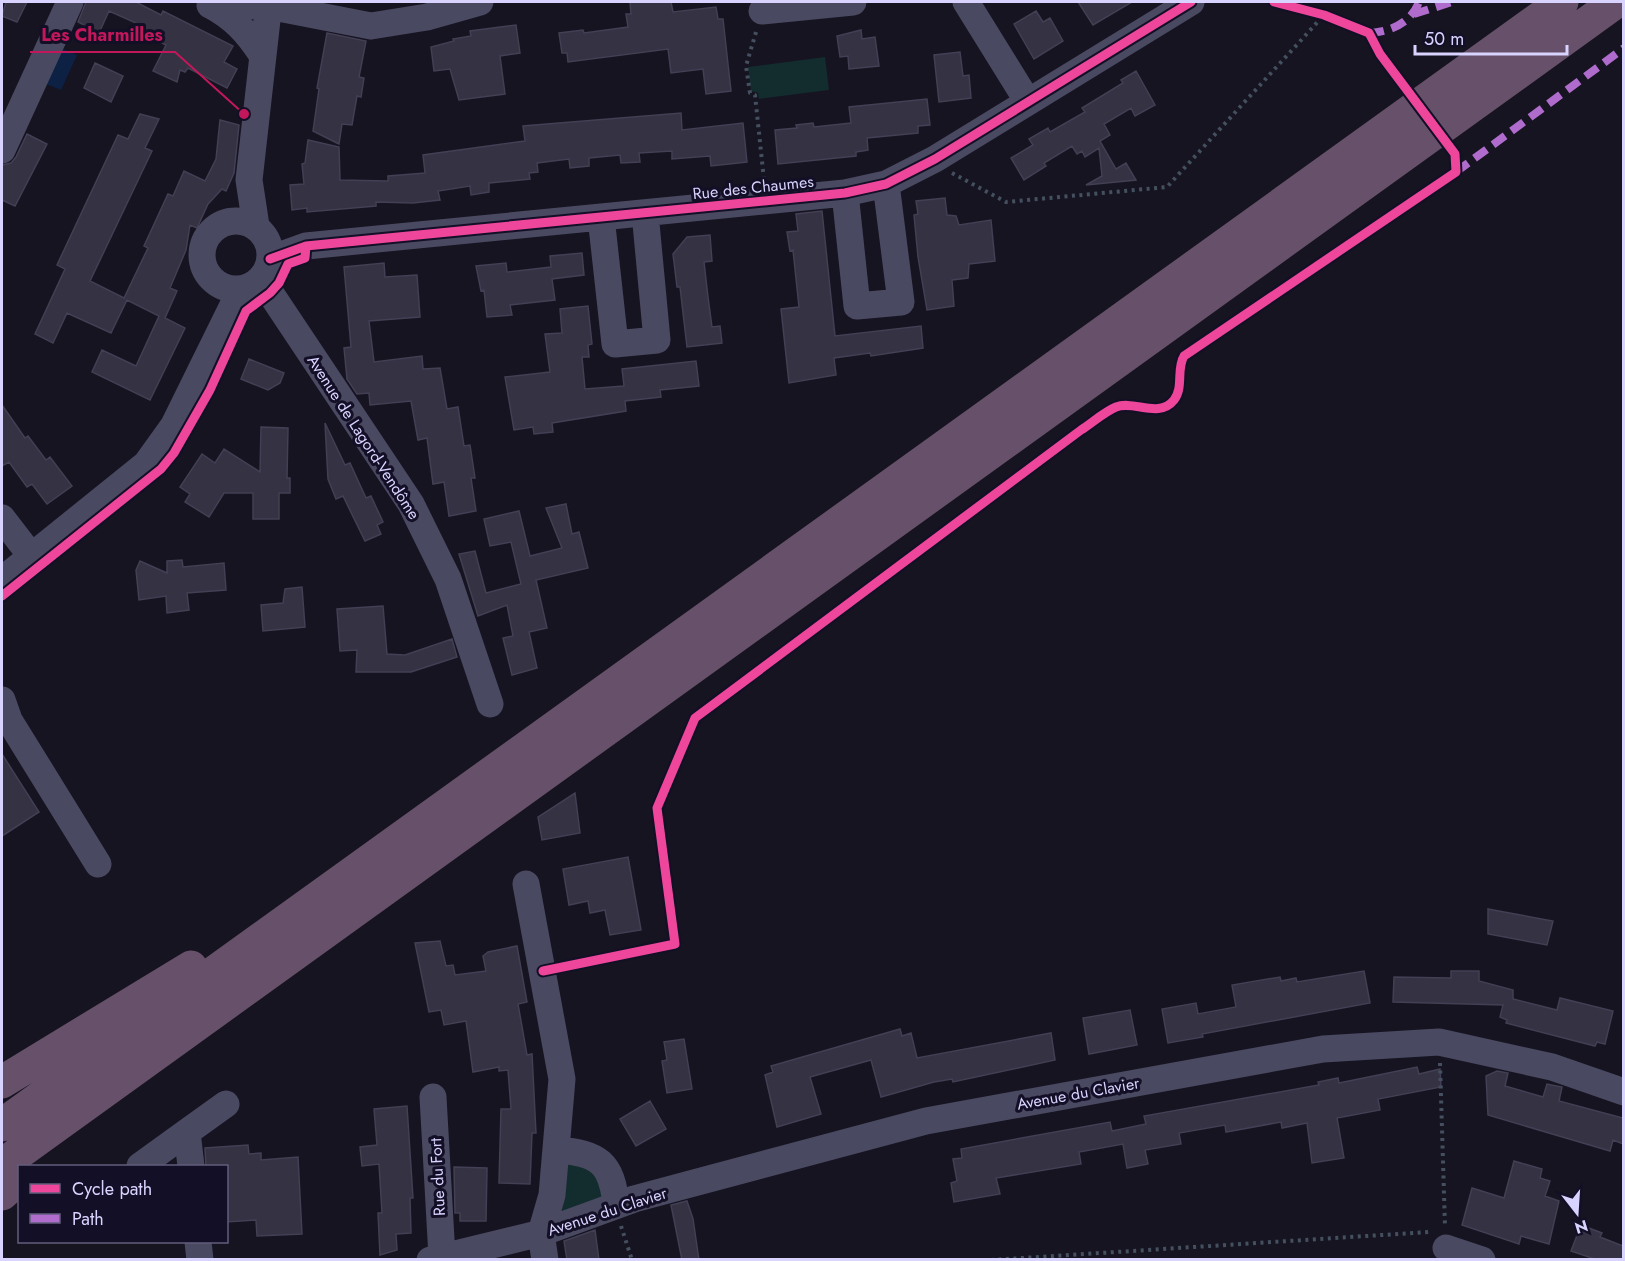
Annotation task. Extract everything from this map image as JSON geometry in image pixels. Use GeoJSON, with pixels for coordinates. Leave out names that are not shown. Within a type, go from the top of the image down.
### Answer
{"type":"FeatureCollection","features":[{"type":"Feature","properties":{"kind":"highway"},"geometry":{"type":"LineString","coordinates":[[1465,90],[1562,2]]}},
{"type":"Feature","properties":{"kind":"highway"},"geometry":{"type":"LineString","coordinates":[[2,1125],[1465,90],[1616,2]]}},
{"type":"Feature","properties":{"kind":"highway"},"geometry":{"type":"LineString","coordinates":[[2,1165],[131,1073],[1403,134]]}},
{"type":"Feature","properties":{"kind":"highway"},"geometry":{"type":"LineString","coordinates":[[2,1082],[177,974],[292,918]]}},
{"type":"Feature","properties":{"kind":"highway"},"geometry":{"type":"LineString","coordinates":[[36,1165],[88,1124],[131,1073]]}},
{"type":"Feature","properties":{"kind":"highway"},"geometry":{"type":"LineString","coordinates":[[2,1194],[18,1180]]}},
{"type":"Feature","properties":{"kind":"street"},"geometry":{"type":"LineString","coordinates":[[2,150],[70,2]]}},
{"type":"Feature","properties":{"kind":"street"},"geometry":{"type":"LineString","coordinates":[[206,3],[268,4],[371,26],[427,17],[480,2]]}},
{"type":"Feature","properties":{"kind":"street"},"geometry":{"type":"LineString","coordinates":[[762,11],[853,2]]}},
{"type":"Feature","properties":{"kind":"street"},"geometry":{"type":"LineString","coordinates":[[966,2],[1028,102]]}},
{"type":"Feature","properties":{"kind":"street","name":"Rue des Chaumes"},"geometry":{"type":"LineString","coordinates":[[252,262],[306,246],[845,193],[886,184],[935,159],[1191,2]]}},
{"type":"Feature","properties":{"kind":"street"},"geometry":{"type":"LineString","coordinates":[[206,3],[232,18],[246,30],[262,55]]}},
{"type":"Feature","properties":{"kind":"street","name":"Avenue de Lagord-Vendôme"},"geometry":{"type":"LineString","coordinates":[[268,4],[249,180],[252,262],[411,504],[448,579],[490,704]]}},
{"type":"Feature","properties":{"kind":"street","name":"Avenue de Lagord-Vendôme"},"geometry":{"type":"LineString","coordinates":[[249,180],[227,222],[212,230],[202,249],[205,270],[252,262]]}},
{"type":"Feature","properties":{"kind":"street"},"geometry":{"type":"LineString","coordinates":[[845,193],[857,306],[902,302],[886,184]]}},
{"type":"Feature","properties":{"kind":"street"},"geometry":{"type":"LineString","coordinates":[[601,217],[615,344],[657,340],[645,213]]}},
{"type":"Feature","properties":{"kind":"street"},"geometry":{"type":"LineString","coordinates":[[2,580],[146,464],[174,425],[215,345],[252,262],[251,224],[227,222]]}},
{"type":"Feature","properties":{"kind":"street"},"geometry":{"type":"LineString","coordinates":[[2,518],[32,557]]}},
{"type":"Feature","properties":{"kind":"street"},"geometry":{"type":"LineString","coordinates":[[2,700],[9,720],[98,864]]}},
{"type":"Feature","properties":{"kind":"street"},"geometry":{"type":"LineString","coordinates":[[526,884],[562,1079],[552,1195],[541,1233],[545,1260]]}},
{"type":"Feature","properties":{"kind":"street","name":"Avenue du Clavier"},"geometry":{"type":"LineString","coordinates":[[436,1258],[541,1233],[616,1205],[926,1121],[1323,1049],[1439,1042],[1551,1067],[1623,1092]]}},
{"type":"Feature","properties":{"kind":"street","name":"Rue du Fort"},"geometry":{"type":"LineString","coordinates":[[433,1097],[436,1258]]}},
{"type":"Feature","properties":{"kind":"street"},"geometry":{"type":"LineString","coordinates":[[143,1165],[226,1104]]}},
{"type":"Feature","properties":{"kind":"street"},"geometry":{"type":"LineString","coordinates":[[187,1132],[191,1165]]}},
{"type":"Feature","properties":{"kind":"street"},"geometry":{"type":"LineString","coordinates":[[557,1150],[579,1152],[604,1164],[611,1175],[616,1205]]}},
{"type":"Feature","properties":{"kind":"street"},"geometry":{"type":"LineString","coordinates":[[1446,1240],[1482,1260]]}},
{"type":"Feature","properties":{"kind":"street"},"geometry":{"type":"LineString","coordinates":[[198,1243],[200,1260]]}},
{"type":"Feature","properties":{"kind":"path"},"geometry":{"type":"LineString","coordinates":[[762,11],[746,66],[750,93],[755,95],[766,201]]}},
{"type":"Feature","properties":{"kind":"path"},"geometry":{"type":"LineString","coordinates":[[935,159],[960,179],[1006,202],[1167,187],[1328,17],[1314,13]]}},
{"type":"Feature","properties":{"kind":"path"},"geometry":{"type":"LineString","coordinates":[[991,1260],[1446,1240],[1439,1042]]}},
{"type":"Feature","properties":{"kind":"path"},"geometry":{"type":"LineString","coordinates":[[616,1205],[632,1260]]}},
{"type":"Feature","properties":{"kind":"green space"},"geometry":{"type":"Polygon","coordinates":[[[825,57],[829,90],[759,99],[758,93],[751,91],[748,67],[825,57]]]}},
{"type":"Feature","properties":{"kind":"green space"},"geometry":{"type":"Polygon","coordinates":[[[557,1150],[579,1152],[614,1191],[541,1233],[557,1150]]]}},
{"type":"Feature","properties":{"kind":"water"},"geometry":{"type":"Polygon","coordinates":[[[60,48],[77,55],[61,90],[44,83],[60,48]]]}},
{"type":"Feature","properties":{"kind":"building"},"geometry":{"type":"Polygon","coordinates":[[[6,2],[27,2],[17,22],[2,16],[6,2]]]}},
{"type":"Feature","properties":{"kind":"building"},"geometry":{"type":"Polygon","coordinates":[[[86,2],[136,2],[161,15],[163,11],[233,46],[224,62],[237,69],[227,88],[188,68],[185,72],[180,70],[177,82],[153,71],[166,45],[142,33],[145,27],[109,11],[99,33],[78,22],[86,2]]]}},
{"type":"Feature","properties":{"kind":"building"},"geometry":{"type":"Polygon","coordinates":[[[630,2],[671,2],[673,12],[716,7],[718,19],[723,19],[731,91],[706,94],[703,69],[671,73],[668,49],[568,62],[567,53],[562,53],[559,33],[583,30],[584,33],[628,27],[626,14],[631,14],[630,2]]]}},
{"type":"Feature","properties":{"kind":"building"},"geometry":{"type":"Polygon","coordinates":[[[1078,2],[1132,2],[1093,25],[1078,2]]]}},
{"type":"Feature","properties":{"kind":"building"},"geometry":{"type":"Polygon","coordinates":[[[1036,11],[1043,22],[1050,18],[1063,41],[1034,59],[1014,24],[1036,11]]]}},
{"type":"Feature","properties":{"kind":"building"},"geometry":{"type":"Polygon","coordinates":[[[516,25],[520,53],[500,56],[505,94],[459,100],[450,69],[434,71],[431,47],[454,41],[453,39],[471,36],[470,31],[516,25]]]}},
{"type":"Feature","properties":{"kind":"building"},"geometry":{"type":"Polygon","coordinates":[[[861,30],[862,39],[875,37],[879,66],[849,69],[848,56],[840,57],[837,36],[861,30]]]}},
{"type":"Feature","properties":{"kind":"building"},"geometry":{"type":"Polygon","coordinates":[[[327,33],[366,41],[359,77],[364,78],[361,97],[357,96],[352,125],[342,124],[339,144],[313,131],[319,89],[317,88],[327,33]]]}},
{"type":"Feature","properties":{"kind":"building"},"geometry":{"type":"Polygon","coordinates":[[[960,52],[963,76],[969,75],[971,98],[939,102],[934,55],[960,52]]]}},
{"type":"Feature","properties":{"kind":"building"},"geometry":{"type":"Polygon","coordinates":[[[95,63],[123,76],[111,102],[84,88],[95,63]]]}},
{"type":"Feature","properties":{"kind":"building"},"geometry":{"type":"Polygon","coordinates":[[[1136,71],[1155,105],[1135,116],[1131,108],[1104,124],[1110,135],[1100,141],[1116,169],[1126,163],[1136,180],[1086,185],[1102,176],[1099,148],[1085,157],[1082,151],[1077,154],[1072,146],[1044,163],[1046,166],[1024,180],[1011,158],[1033,145],[1029,139],[1048,128],[1050,132],[1085,112],[1082,108],[1123,83],[1121,80],[1136,71]]]}},
{"type":"Feature","properties":{"kind":"building"},"geometry":{"type":"Polygon","coordinates":[[[927,99],[930,125],[918,126],[918,133],[867,138],[868,150],[856,152],[856,156],[778,164],[775,130],[797,128],[796,125],[813,123],[814,127],[851,123],[849,107],[927,99]]]}},
{"type":"Feature","properties":{"kind":"building"},"geometry":{"type":"Polygon","coordinates":[[[681,113],[682,130],[743,123],[747,162],[711,166],[710,156],[672,159],[672,151],[639,153],[640,162],[621,163],[620,155],[589,158],[589,166],[570,168],[569,159],[537,163],[538,172],[529,173],[530,179],[489,183],[489,192],[471,195],[470,186],[438,191],[440,200],[413,203],[376,202],[376,206],[307,212],[307,208],[292,210],[290,185],[304,184],[302,164],[305,163],[308,140],[339,147],[340,180],[388,181],[388,176],[425,173],[423,155],[525,141],[523,126],[681,113]]]}},
{"type":"Feature","properties":{"kind":"building"},"geometry":{"type":"Polygon","coordinates":[[[140,114],[159,119],[145,148],[152,151],[90,281],[124,298],[148,248],[144,246],[168,194],[173,196],[184,171],[205,181],[216,159],[220,120],[239,125],[234,173],[226,191],[222,189],[208,204],[197,228],[190,225],[186,250],[170,288],[177,291],[165,318],[185,328],[150,400],[92,372],[102,350],[136,366],[159,316],[127,300],[111,333],[67,313],[53,343],[35,334],[65,269],[57,265],[118,135],[128,139],[140,114]]]}},
{"type":"Feature","properties":{"kind":"building"},"geometry":{"type":"Polygon","coordinates":[[[27,134],[47,144],[15,206],[2,200],[2,165],[11,163],[16,157],[27,134]]]}},
{"type":"Feature","properties":{"kind":"building"},"geometry":{"type":"Polygon","coordinates":[[[945,198],[947,215],[956,216],[959,225],[991,220],[995,261],[969,264],[968,278],[952,280],[954,306],[927,310],[918,257],[914,215],[918,214],[916,201],[945,198]]]}},
{"type":"Feature","properties":{"kind":"building"},"geometry":{"type":"Polygon","coordinates":[[[822,211],[835,336],[921,326],[923,348],[871,356],[870,353],[834,358],[836,375],[789,383],[781,309],[799,307],[793,250],[790,251],[787,232],[798,231],[796,214],[822,211]]]}},
{"type":"Feature","properties":{"kind":"building"},"geometry":{"type":"Polygon","coordinates":[[[710,235],[712,261],[704,262],[712,327],[720,326],[722,343],[687,347],[680,287],[677,287],[673,254],[687,237],[710,235]]]}},
{"type":"Feature","properties":{"kind":"building"},"geometry":{"type":"Polygon","coordinates":[[[582,253],[584,275],[552,279],[555,300],[510,305],[512,315],[487,317],[484,290],[481,291],[476,266],[506,263],[507,272],[551,267],[550,256],[582,253]]]}},
{"type":"Feature","properties":{"kind":"building"},"geometry":{"type":"Polygon","coordinates":[[[384,263],[385,277],[417,275],[420,317],[369,321],[374,362],[422,356],[423,369],[440,368],[447,409],[458,407],[464,446],[470,445],[475,478],[471,478],[476,511],[449,516],[444,482],[433,484],[427,438],[418,440],[411,401],[370,405],[369,393],[357,394],[347,379],[344,348],[351,347],[344,267],[384,263]]]}},
{"type":"Feature","properties":{"kind":"building"},"geometry":{"type":"Polygon","coordinates":[[[588,306],[592,344],[588,345],[589,357],[582,357],[585,389],[624,386],[622,369],[696,361],[699,386],[660,390],[661,397],[625,401],[626,411],[552,423],[553,432],[534,434],[533,427],[514,430],[505,377],[550,372],[545,334],[562,333],[560,309],[588,306]]]}},
{"type":"Feature","properties":{"kind":"building"},"geometry":{"type":"Polygon","coordinates":[[[249,359],[284,373],[280,383],[268,390],[241,379],[249,359]]]}},
{"type":"Feature","properties":{"kind":"building"},"geometry":{"type":"Polygon","coordinates":[[[2,405],[25,438],[28,436],[46,460],[50,457],[72,486],[47,504],[32,484],[27,487],[9,462],[2,466],[2,405]]]}},
{"type":"Feature","properties":{"kind":"building"},"geometry":{"type":"Polygon","coordinates":[[[325,423],[345,465],[350,463],[366,498],[371,496],[383,522],[377,525],[381,534],[365,541],[343,496],[336,499],[328,479],[325,423]]]}},
{"type":"Feature","properties":{"kind":"building"},"geometry":{"type":"Polygon","coordinates":[[[261,427],[288,428],[287,478],[290,478],[290,493],[279,493],[279,519],[253,519],[253,493],[224,493],[209,517],[185,502],[190,494],[180,487],[202,454],[215,463],[224,449],[260,472],[261,427]]]}},
{"type":"Feature","properties":{"kind":"building"},"geometry":{"type":"Polygon","coordinates":[[[566,504],[572,534],[579,532],[588,568],[536,580],[547,628],[529,632],[537,668],[512,675],[503,638],[513,636],[507,605],[478,616],[459,554],[475,551],[486,593],[521,584],[511,542],[490,546],[484,519],[519,511],[530,556],[562,548],[546,508],[566,504]]]}},
{"type":"Feature","properties":{"kind":"building"},"geometry":{"type":"Polygon","coordinates":[[[182,560],[183,567],[224,563],[226,590],[187,593],[189,610],[167,613],[166,596],[139,600],[136,570],[140,561],[167,573],[167,561],[182,560]]]}},
{"type":"Feature","properties":{"kind":"building"},"geometry":{"type":"Polygon","coordinates":[[[302,587],[305,627],[263,631],[261,605],[283,603],[285,589],[302,587]]]}},
{"type":"Feature","properties":{"kind":"building"},"geometry":{"type":"Polygon","coordinates":[[[383,606],[387,654],[405,655],[452,639],[457,657],[411,672],[356,672],[357,650],[340,651],[337,609],[383,606]]]}},
{"type":"Feature","properties":{"kind":"building"},"geometry":{"type":"Polygon","coordinates":[[[2,754],[39,812],[2,836],[2,754]]]}},
{"type":"Feature","properties":{"kind":"building"},"geometry":{"type":"Polygon","coordinates":[[[575,793],[580,833],[542,840],[538,817],[575,793]]]}},
{"type":"Feature","properties":{"kind":"building"},"geometry":{"type":"Polygon","coordinates":[[[628,857],[641,930],[610,935],[605,910],[590,913],[588,901],[569,905],[563,869],[628,857]]]}},
{"type":"Feature","properties":{"kind":"building"},"geometry":{"type":"Polygon","coordinates":[[[1488,909],[1553,921],[1547,945],[1488,934],[1488,909]]]}},
{"type":"Feature","properties":{"kind":"building"},"geometry":{"type":"Polygon","coordinates":[[[440,941],[446,966],[453,965],[455,975],[486,971],[483,956],[488,952],[517,946],[527,1002],[518,1004],[527,1055],[532,1054],[536,1133],[532,1133],[530,1184],[499,1183],[501,1109],[511,1109],[508,1070],[499,1071],[499,1067],[473,1072],[466,1021],[444,1025],[441,1010],[429,1012],[415,943],[440,941]]]}},
{"type":"Feature","properties":{"kind":"building"},"geometry":{"type":"Polygon","coordinates":[[[1364,971],[1370,1003],[1202,1034],[1203,1037],[1168,1043],[1162,1009],[1196,1003],[1198,1014],[1236,1007],[1232,985],[1280,977],[1281,981],[1296,978],[1297,982],[1364,971]]]}},
{"type":"Feature","properties":{"kind":"building"},"geometry":{"type":"Polygon","coordinates":[[[1451,971],[1479,971],[1479,981],[1513,990],[1513,999],[1557,1010],[1560,998],[1613,1011],[1605,1044],[1597,1042],[1595,1046],[1506,1023],[1507,1020],[1500,1017],[1503,1005],[1393,1002],[1394,977],[1451,978],[1451,971]]]}},
{"type":"Feature","properties":{"kind":"building"},"geometry":{"type":"Polygon","coordinates":[[[1130,1010],[1137,1045],[1089,1054],[1083,1018],[1130,1010]]]}},
{"type":"Feature","properties":{"kind":"building"},"geometry":{"type":"Polygon","coordinates":[[[900,1029],[902,1036],[911,1033],[917,1058],[1051,1033],[1055,1060],[953,1082],[952,1079],[934,1082],[881,1097],[871,1060],[810,1077],[821,1114],[777,1127],[765,1075],[773,1072],[771,1066],[900,1029]]]}},
{"type":"Feature","properties":{"kind":"building"},"geometry":{"type":"Polygon","coordinates":[[[684,1039],[692,1089],[667,1093],[662,1061],[667,1060],[664,1042],[684,1039]]]}},
{"type":"Feature","properties":{"kind":"building"},"geometry":{"type":"Polygon","coordinates":[[[1417,1067],[1419,1074],[1440,1069],[1441,1087],[1378,1099],[1380,1110],[1337,1118],[1344,1158],[1312,1163],[1307,1123],[1282,1128],[1281,1122],[1226,1132],[1225,1125],[1179,1133],[1181,1144],[1145,1150],[1148,1164],[1127,1168],[1123,1144],[1079,1152],[1081,1164],[996,1178],[1000,1194],[954,1202],[951,1183],[957,1181],[953,1159],[962,1158],[961,1149],[1110,1122],[1112,1131],[1146,1124],[1144,1116],[1319,1085],[1318,1082],[1338,1078],[1339,1083],[1417,1067]]]}},
{"type":"Feature","properties":{"kind":"building"},"geometry":{"type":"Polygon","coordinates":[[[1497,1071],[1508,1073],[1505,1086],[1543,1097],[1547,1084],[1562,1087],[1559,1101],[1623,1118],[1623,1144],[1613,1140],[1610,1151],[1488,1115],[1486,1076],[1497,1071]]]}},
{"type":"Feature","properties":{"kind":"building"},"geometry":{"type":"Polygon","coordinates":[[[650,1101],[666,1129],[636,1146],[620,1119],[650,1101]]]}},
{"type":"Feature","properties":{"kind":"building"},"geometry":{"type":"Polygon","coordinates":[[[407,1106],[413,1198],[410,1198],[411,1233],[396,1234],[397,1250],[380,1255],[378,1213],[382,1213],[379,1164],[362,1166],[360,1147],[377,1145],[374,1109],[407,1106]]]}},
{"type":"Feature","properties":{"kind":"building"},"geometry":{"type":"Polygon","coordinates":[[[248,1145],[249,1154],[261,1153],[261,1160],[298,1157],[302,1234],[257,1236],[256,1220],[228,1222],[228,1165],[206,1165],[205,1148],[248,1145]]]}},
{"type":"Feature","properties":{"kind":"building"},"geometry":{"type":"Polygon","coordinates":[[[1514,1161],[1542,1169],[1540,1178],[1550,1181],[1545,1196],[1559,1201],[1549,1244],[1521,1236],[1519,1244],[1462,1225],[1472,1188],[1504,1198],[1514,1161]]]}},
{"type":"Feature","properties":{"kind":"building"},"geometry":{"type":"Polygon","coordinates":[[[454,1167],[487,1168],[486,1221],[460,1221],[460,1213],[455,1213],[454,1167]]]}},
{"type":"Feature","properties":{"kind":"building"},"geometry":{"type":"Polygon","coordinates":[[[687,1201],[693,1219],[699,1260],[682,1260],[671,1205],[687,1201]]]}},
{"type":"Feature","properties":{"kind":"building"},"geometry":{"type":"Polygon","coordinates":[[[1581,1225],[1602,1233],[1600,1237],[1623,1246],[1623,1260],[1598,1260],[1571,1251],[1581,1225]]]}},
{"type":"Feature","properties":{"kind":"building"},"geometry":{"type":"Polygon","coordinates":[[[595,1230],[599,1260],[567,1260],[564,1241],[595,1230]]]}},
{"type":"Feature","properties":{"kind":"marked path"},"geometry":{"type":"LineString","coordinates":[[1369,33],[1385,31],[1399,25],[1411,16],[1419,2]]}},
{"type":"Feature","properties":{"kind":"marked path"},"geometry":{"type":"LineString","coordinates":[[1414,14],[1452,2]]}},
{"type":"Feature","properties":{"kind":"marked path"},"geometry":{"type":"LineString","coordinates":[[1456,172],[1624,48]]}},
{"type":"Feature","properties":{"kind":"cycle path"},"geometry":{"type":"LineString","coordinates":[[270,259],[306,246],[845,193],[886,184],[935,159],[1191,2]]}},
{"type":"Feature","properties":{"kind":"cycle path"},"geometry":{"type":"LineString","coordinates":[[543,971],[675,944],[657,808],[695,718],[1103,415],[1123,405],[1154,409],[1168,405],[1174,400],[1179,389],[1180,367],[1184,356],[1456,172],[1455,154],[1380,54],[1369,33],[1324,15],[1274,2]]}},
{"type":"Feature","properties":{"kind":"cycle path"},"geometry":{"type":"LineString","coordinates":[[2,596],[161,469],[174,453],[210,390],[246,311],[270,293],[279,283],[288,264],[305,258],[306,246]]}},
{"type":"Feature","properties":{"kind":"place","name":"Les Charmilles"},"geometry":{"type":"Point","coordinates":[244,114]}}]}
